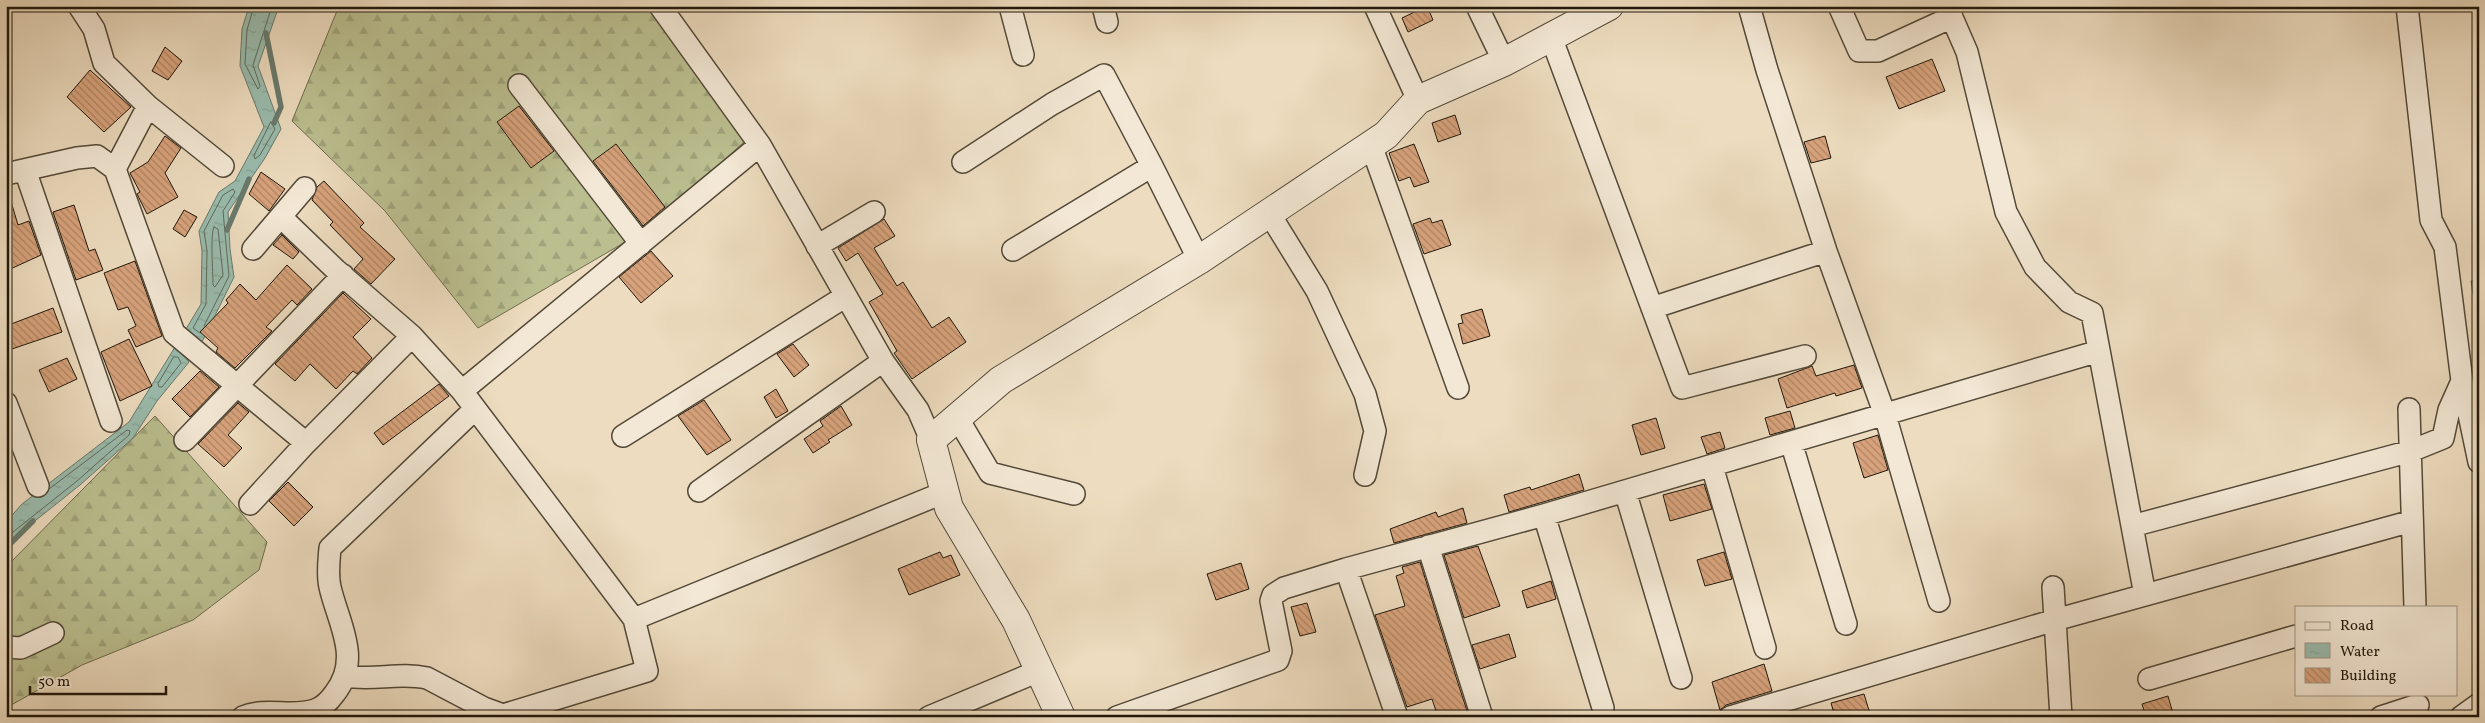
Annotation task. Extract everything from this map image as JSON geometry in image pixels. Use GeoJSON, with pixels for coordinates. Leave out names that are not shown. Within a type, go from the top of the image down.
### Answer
{"type":"FeatureCollection","features":[{"type":"Feature","properties":{"kind":"street"},"geometry":{"type":"LineString","coordinates":[[79,6],[94,30],[104,63],[148,106],[223,166]]}},
{"type":"Feature","properties":{"kind":"street"},"geometry":{"type":"LineString","coordinates":[[660,6],[760,146],[883,361],[918,410],[931,440],[949,508],[992,578],[1041,670],[1061,717]]}},
{"type":"Feature","properties":{"kind":"street"},"geometry":{"type":"LineString","coordinates":[[1010,6],[1023,55]]}},
{"type":"Feature","properties":{"kind":"street"},"geometry":{"type":"LineString","coordinates":[[1375,6],[1418,100]]}},
{"type":"Feature","properties":{"kind":"street"},"geometry":{"type":"LineString","coordinates":[[1477,6],[1504,62]]}},
{"type":"Feature","properties":{"kind":"street"},"geometry":{"type":"LineString","coordinates":[[931,440],[1001,380],[1199,260],[1386,135],[1418,100],[1504,62],[1609,6]]}},
{"type":"Feature","properties":{"kind":"street"},"geometry":{"type":"LineString","coordinates":[[1749,6],[1767,70],[1826,251],[1885,415],[1939,601]]}},
{"type":"Feature","properties":{"kind":"street"},"geometry":{"type":"LineString","coordinates":[[1839,6],[1860,51],[1878,50],[1950,12],[1967,52],[2006,212],[2035,267],[2069,302],[2092,313],[2145,595]]}},
{"type":"Feature","properties":{"kind":"street"},"geometry":{"type":"LineString","coordinates":[[2407,6],[2432,220],[2445,247],[2462,381],[2479,462]]}},
{"type":"Feature","properties":{"kind":"street"},"geometry":{"type":"LineString","coordinates":[[1551,37],[1682,388],[1805,356]]}},
{"type":"Feature","properties":{"kind":"street"},"geometry":{"type":"LineString","coordinates":[[963,162],[1052,104],[1104,75],[1199,260]]}},
{"type":"Feature","properties":{"kind":"street"},"geometry":{"type":"LineString","coordinates":[[519,85],[641,244]]}},
{"type":"Feature","properties":{"kind":"street"},"geometry":{"type":"LineString","coordinates":[[115,169],[148,106]]}},
{"type":"Feature","properties":{"kind":"street"},"geometry":{"type":"LineString","coordinates":[[1371,145],[1458,388]]}},
{"type":"Feature","properties":{"kind":"street"},"geometry":{"type":"LineString","coordinates":[[462,391],[760,146]]}},
{"type":"Feature","properties":{"kind":"street"},"geometry":{"type":"LineString","coordinates":[[111,420],[15,172],[77,158],[97,156],[115,169],[183,341],[306,442]]}},
{"type":"Feature","properties":{"kind":"street"},"geometry":{"type":"LineString","coordinates":[[1013,250],[1152,166]]}},
{"type":"Feature","properties":{"kind":"street"},"geometry":{"type":"LineString","coordinates":[[254,250],[305,188]]}},
{"type":"Feature","properties":{"kind":"street"},"geometry":{"type":"LineString","coordinates":[[817,246],[874,212]]}},
{"type":"Feature","properties":{"kind":"street"},"geometry":{"type":"LineString","coordinates":[[1269,213],[1317,291],[1366,394],[1375,431],[1365,475]]}},
{"type":"Feature","properties":{"kind":"street"},"geometry":{"type":"LineString","coordinates":[[281,217],[412,336],[462,391],[634,619],[647,671],[503,716],[422,677],[404,675],[360,679],[345,676]]}},
{"type":"Feature","properties":{"kind":"street"},"geometry":{"type":"LineString","coordinates":[[1652,308],[1826,251]]}},
{"type":"Feature","properties":{"kind":"street"},"geometry":{"type":"LineString","coordinates":[[185,440],[343,275]]}},
{"type":"Feature","properties":{"kind":"street"},"geometry":{"type":"LineString","coordinates":[[623,436],[846,296]]}},
{"type":"Feature","properties":{"kind":"street"},"geometry":{"type":"LineString","coordinates":[[250,504],[306,442],[412,336]]}},
{"type":"Feature","properties":{"kind":"street"},"geometry":{"type":"LineString","coordinates":[[1117,717],[1278,660],[1281,651],[1270,606],[1273,595],[1284,588],[1428,546],[1544,516],[2099,351]]}},
{"type":"Feature","properties":{"kind":"street"},"geometry":{"type":"LineString","coordinates":[[699,491],[883,361]]}},
{"type":"Feature","properties":{"kind":"street"},"geometry":{"type":"LineString","coordinates":[[2132,526],[2411,451],[2444,438],[2449,410],[2462,381]]}},
{"type":"Feature","properties":{"kind":"street"},"geometry":{"type":"LineString","coordinates":[[6,403],[38,486]]}},
{"type":"Feature","properties":{"kind":"street"},"geometry":{"type":"LineString","coordinates":[[243,717],[252,713],[302,714],[318,709],[333,709],[345,676],[349,658],[341,619],[330,587],[330,548],[474,409]]}},
{"type":"Feature","properties":{"kind":"street"},"geometry":{"type":"LineString","coordinates":[[2409,409],[2412,521],[2409,605]]}},
{"type":"Feature","properties":{"kind":"street"},"geometry":{"type":"LineString","coordinates":[[957,417],[990,473],[1074,494]]}},
{"type":"Feature","properties":{"kind":"street"},"geometry":{"type":"LineString","coordinates":[[1791,442],[1846,624]]}},
{"type":"Feature","properties":{"kind":"street"},"geometry":{"type":"LineString","coordinates":[[1712,466],[1765,648]]}},
{"type":"Feature","properties":{"kind":"street"},"geometry":{"type":"LineString","coordinates":[[1625,491],[1681,678]]}},
{"type":"Feature","properties":{"kind":"street"},"geometry":{"type":"LineString","coordinates":[[634,619],[945,492]]}},
{"type":"Feature","properties":{"kind":"street"},"geometry":{"type":"LineString","coordinates":[[1544,516],[1603,708]]}},
{"type":"Feature","properties":{"kind":"street"},"geometry":{"type":"LineString","coordinates":[[1730,717],[2055,620],[2412,521]]}},
{"type":"Feature","properties":{"kind":"street"},"geometry":{"type":"LineString","coordinates":[[1428,546],[1482,717]]}},
{"type":"Feature","properties":{"kind":"street"},"geometry":{"type":"LineString","coordinates":[[1346,569],[1397,717]]}},
{"type":"Feature","properties":{"kind":"street"},"geometry":{"type":"LineString","coordinates":[[2053,587],[2061,717]]}},
{"type":"Feature","properties":{"kind":"street"},"geometry":{"type":"LineString","coordinates":[[6,647],[21,648],[53,633]]}},
{"type":"Feature","properties":{"kind":"street"},"geometry":{"type":"LineString","coordinates":[[2148,679],[2295,636]]}},
{"type":"Feature","properties":{"kind":"street"},"geometry":{"type":"LineString","coordinates":[[929,717],[1041,670]]}},
{"type":"Feature","properties":{"kind":"street"},"geometry":{"type":"LineString","coordinates":[[2461,717],[2479,704]]}},
{"type":"Feature","properties":{"kind":"street"},"geometry":{"type":"LineString","coordinates":[[2381,717],[2418,705]]}},
{"type":"Feature","properties":{"kind":"green space"},"geometry":{"type":"Polygon","coordinates":[[[339,6],[649,6],[744,142],[651,227],[478,328],[385,211],[292,121],[339,6]]]}},
{"type":"Feature","properties":{"kind":"green space"},"geometry":{"type":"Polygon","coordinates":[[[2479,280],[2479,329],[2471,281],[2479,280]]]}},
{"type":"Feature","properties":{"kind":"green space"},"geometry":{"type":"Polygon","coordinates":[[[155,416],[267,542],[259,570],[193,620],[82,665],[6,708],[6,567],[155,416]]]}},
{"type":"Feature","properties":{"kind":"water"},"geometry":{"type":"Polygon","coordinates":[[[249,6],[279,6],[258,66],[281,129],[265,158],[228,212],[234,277],[201,344],[186,329],[201,304],[202,251],[199,231],[219,192],[235,181],[264,127],[240,66],[242,29],[249,6]]]}},
{"type":"Feature","properties":{"kind":"water"},"geometry":{"type":"Polygon","coordinates":[[[175,347],[189,362],[157,401],[133,438],[80,485],[16,536],[6,549],[6,522],[22,504],[129,422],[175,347]]]}},
{"type":"Feature","properties":{"kind":"building"},"geometry":{"type":"Polygon","coordinates":[[[1427,6],[1433,20],[1408,32],[1402,18],[1427,6]]]}},
{"type":"Feature","properties":{"kind":"building"},"geometry":{"type":"Polygon","coordinates":[[[165,47],[182,61],[168,80],[152,71],[165,47]]]}},
{"type":"Feature","properties":{"kind":"building"},"geometry":{"type":"Polygon","coordinates":[[[1932,59],[1945,91],[1899,109],[1886,77],[1932,59]]]}},
{"type":"Feature","properties":{"kind":"building"},"geometry":{"type":"Polygon","coordinates":[[[90,70],[131,107],[104,132],[67,97],[90,70]]]}},
{"type":"Feature","properties":{"kind":"building"},"geometry":{"type":"Polygon","coordinates":[[[519,106],[554,151],[531,168],[497,122],[519,106]]]}},
{"type":"Feature","properties":{"kind":"building"},"geometry":{"type":"Polygon","coordinates":[[[1455,115],[1461,134],[1438,142],[1432,123],[1455,115]]]}},
{"type":"Feature","properties":{"kind":"building"},"geometry":{"type":"Polygon","coordinates":[[[165,136],[181,148],[165,173],[178,197],[147,214],[137,194],[140,192],[130,173],[148,162],[165,136]]]}},
{"type":"Feature","properties":{"kind":"building"},"geometry":{"type":"Polygon","coordinates":[[[1825,136],[1831,158],[1811,163],[1804,142],[1825,136]]]}},
{"type":"Feature","properties":{"kind":"building"},"geometry":{"type":"Polygon","coordinates":[[[616,144],[665,207],[643,226],[593,161],[616,144]]]}},
{"type":"Feature","properties":{"kind":"building"},"geometry":{"type":"Polygon","coordinates":[[[1414,144],[1429,182],[1414,187],[1410,177],[1399,181],[1389,153],[1414,144]]]}},
{"type":"Feature","properties":{"kind":"building"},"geometry":{"type":"Polygon","coordinates":[[[261,172],[285,189],[269,211],[249,194],[261,172]]]}},
{"type":"Feature","properties":{"kind":"building"},"geometry":{"type":"Polygon","coordinates":[[[324,181],[364,223],[360,227],[395,259],[371,284],[354,269],[363,259],[330,225],[333,222],[312,200],[317,187],[324,181]]]}},
{"type":"Feature","properties":{"kind":"building"},"geometry":{"type":"Polygon","coordinates":[[[10,198],[18,225],[29,221],[41,255],[6,271],[6,199],[10,198]]]}},
{"type":"Feature","properties":{"kind":"building"},"geometry":{"type":"Polygon","coordinates":[[[74,205],[89,251],[95,249],[103,270],[76,280],[53,212],[74,205]]]}},
{"type":"Feature","properties":{"kind":"building"},"geometry":{"type":"Polygon","coordinates":[[[184,210],[197,217],[185,237],[173,229],[184,210]]]}},
{"type":"Feature","properties":{"kind":"building"},"geometry":{"type":"Polygon","coordinates":[[[1430,218],[1432,223],[1442,220],[1451,245],[1424,254],[1413,224],[1430,218]]]}},
{"type":"Feature","properties":{"kind":"building"},"geometry":{"type":"Polygon","coordinates":[[[884,219],[895,236],[874,248],[897,286],[903,282],[932,328],[949,317],[966,342],[912,379],[894,353],[897,351],[869,302],[883,294],[858,253],[846,261],[838,248],[884,219]]]}},
{"type":"Feature","properties":{"kind":"building"},"geometry":{"type":"Polygon","coordinates":[[[282,235],[299,252],[293,259],[273,245],[282,235]]]}},
{"type":"Feature","properties":{"kind":"building"},"geometry":{"type":"Polygon","coordinates":[[[651,251],[673,276],[641,303],[619,277],[651,251]]]}},
{"type":"Feature","properties":{"kind":"building"},"geometry":{"type":"Polygon","coordinates":[[[135,261],[162,336],[136,347],[128,330],[136,326],[128,307],[118,310],[104,273],[135,261]]]}},
{"type":"Feature","properties":{"kind":"building"},"geometry":{"type":"Polygon","coordinates":[[[287,265],[312,289],[297,305],[292,300],[266,327],[272,331],[235,368],[216,352],[218,348],[200,332],[228,303],[226,300],[240,284],[256,300],[287,265]]]}},
{"type":"Feature","properties":{"kind":"building"},"geometry":{"type":"Polygon","coordinates":[[[343,293],[371,319],[353,337],[372,358],[357,374],[353,371],[336,389],[310,364],[295,381],[275,364],[343,293]]]}},
{"type":"Feature","properties":{"kind":"building"},"geometry":{"type":"Polygon","coordinates":[[[53,308],[62,332],[6,351],[6,326],[53,308]]]}},
{"type":"Feature","properties":{"kind":"building"},"geometry":{"type":"Polygon","coordinates":[[[1482,309],[1490,336],[1463,344],[1458,324],[1463,323],[1461,315],[1482,309]]]}},
{"type":"Feature","properties":{"kind":"building"},"geometry":{"type":"Polygon","coordinates":[[[129,339],[152,386],[120,401],[101,352],[129,339]]]}},
{"type":"Feature","properties":{"kind":"building"},"geometry":{"type":"Polygon","coordinates":[[[793,344],[809,365],[794,377],[777,354],[793,344]]]}},
{"type":"Feature","properties":{"kind":"building"},"geometry":{"type":"Polygon","coordinates":[[[67,358],[77,379],[49,392],[39,370],[67,358]]]}},
{"type":"Feature","properties":{"kind":"building"},"geometry":{"type":"Polygon","coordinates":[[[1854,365],[1862,388],[1836,396],[1835,393],[1787,408],[1778,379],[1812,366],[1816,376],[1854,365]]]}},
{"type":"Feature","properties":{"kind":"building"},"geometry":{"type":"Polygon","coordinates":[[[200,371],[219,387],[190,417],[172,399],[200,371]]]}},
{"type":"Feature","properties":{"kind":"building"},"geometry":{"type":"Polygon","coordinates":[[[439,384],[449,396],[383,445],[374,433],[439,384]]]}},
{"type":"Feature","properties":{"kind":"building"},"geometry":{"type":"Polygon","coordinates":[[[776,389],[788,411],[776,418],[764,397],[776,389]]]}},
{"type":"Feature","properties":{"kind":"building"},"geometry":{"type":"Polygon","coordinates":[[[704,400],[731,440],[707,455],[678,416],[704,400]]]}},
{"type":"Feature","properties":{"kind":"building"},"geometry":{"type":"Polygon","coordinates":[[[238,403],[249,412],[228,435],[242,448],[224,467],[198,444],[238,403]]]}},
{"type":"Feature","properties":{"kind":"building"},"geometry":{"type":"Polygon","coordinates":[[[841,406],[852,425],[828,440],[830,442],[813,453],[804,439],[823,426],[820,421],[841,406]]]}},
{"type":"Feature","properties":{"kind":"building"},"geometry":{"type":"Polygon","coordinates":[[[1790,411],[1795,428],[1770,435],[1765,418],[1790,411]]]}},
{"type":"Feature","properties":{"kind":"building"},"geometry":{"type":"Polygon","coordinates":[[[1656,418],[1665,448],[1641,455],[1632,425],[1656,418]]]}},
{"type":"Feature","properties":{"kind":"building"},"geometry":{"type":"Polygon","coordinates":[[[1720,432],[1725,448],[1707,454],[1701,437],[1720,432]]]}},
{"type":"Feature","properties":{"kind":"building"},"geometry":{"type":"Polygon","coordinates":[[[1878,435],[1888,470],[1864,478],[1853,443],[1878,435]]]}},
{"type":"Feature","properties":{"kind":"building"},"geometry":{"type":"Polygon","coordinates":[[[1579,474],[1584,490],[1509,512],[1504,495],[1530,487],[1531,490],[1579,474]]]}},
{"type":"Feature","properties":{"kind":"building"},"geometry":{"type":"Polygon","coordinates":[[[288,482],[313,507],[294,526],[269,501],[288,482]]]}},
{"type":"Feature","properties":{"kind":"building"},"geometry":{"type":"Polygon","coordinates":[[[1704,484],[1712,509],[1670,521],[1663,495],[1704,484]]]}},
{"type":"Feature","properties":{"kind":"building"},"geometry":{"type":"Polygon","coordinates":[[[1463,508],[1467,523],[1394,543],[1390,529],[1436,512],[1438,517],[1463,508]]]}},
{"type":"Feature","properties":{"kind":"building"},"geometry":{"type":"Polygon","coordinates":[[[1478,546],[1500,606],[1464,618],[1444,555],[1478,546]]]}},
{"type":"Feature","properties":{"kind":"building"},"geometry":{"type":"Polygon","coordinates":[[[940,552],[943,558],[951,555],[960,575],[909,595],[898,569],[940,552]]]}},
{"type":"Feature","properties":{"kind":"building"},"geometry":{"type":"Polygon","coordinates":[[[1724,552],[1732,579],[1705,586],[1697,560],[1724,552]]]}},
{"type":"Feature","properties":{"kind":"building"},"geometry":{"type":"Polygon","coordinates":[[[1420,562],[1469,717],[1438,717],[1432,699],[1407,707],[1375,615],[1405,606],[1396,576],[1404,573],[1402,567],[1420,562]]]}},
{"type":"Feature","properties":{"kind":"building"},"geometry":{"type":"Polygon","coordinates":[[[1241,563],[1249,589],[1216,600],[1207,574],[1241,563]]]}},
{"type":"Feature","properties":{"kind":"building"},"geometry":{"type":"Polygon","coordinates":[[[1551,581],[1556,599],[1527,608],[1522,591],[1551,581]]]}},
{"type":"Feature","properties":{"kind":"building"},"geometry":{"type":"Polygon","coordinates":[[[1307,603],[1316,632],[1300,636],[1291,607],[1307,603]]]}},
{"type":"Feature","properties":{"kind":"building"},"geometry":{"type":"Polygon","coordinates":[[[1509,634],[1516,657],[1480,669],[1472,645],[1509,634]]]}},
{"type":"Feature","properties":{"kind":"building"},"geometry":{"type":"Polygon","coordinates":[[[1764,664],[1772,691],[1726,705],[1720,710],[1712,682],[1764,664]]]}},
{"type":"Feature","properties":{"kind":"building"},"geometry":{"type":"Polygon","coordinates":[[[1864,694],[1871,717],[1835,717],[1831,703],[1864,694]]]}},
{"type":"Feature","properties":{"kind":"building"},"geometry":{"type":"Polygon","coordinates":[[[2168,696],[2174,717],[2146,717],[2142,704],[2168,696]]]}},
{"type":"Feature","properties":{"kind":"waterway"},"geometry":{"type":"LineString","coordinates":[[266,33],[281,107],[274,123]]}},
{"type":"Feature","properties":{"kind":"waterway"},"geometry":{"type":"LineString","coordinates":[[227,230],[249,179]]}},
{"type":"Feature","properties":{"kind":"waterway"},"geometry":{"type":"LineString","coordinates":[[6,548],[33,521]]}}]}
